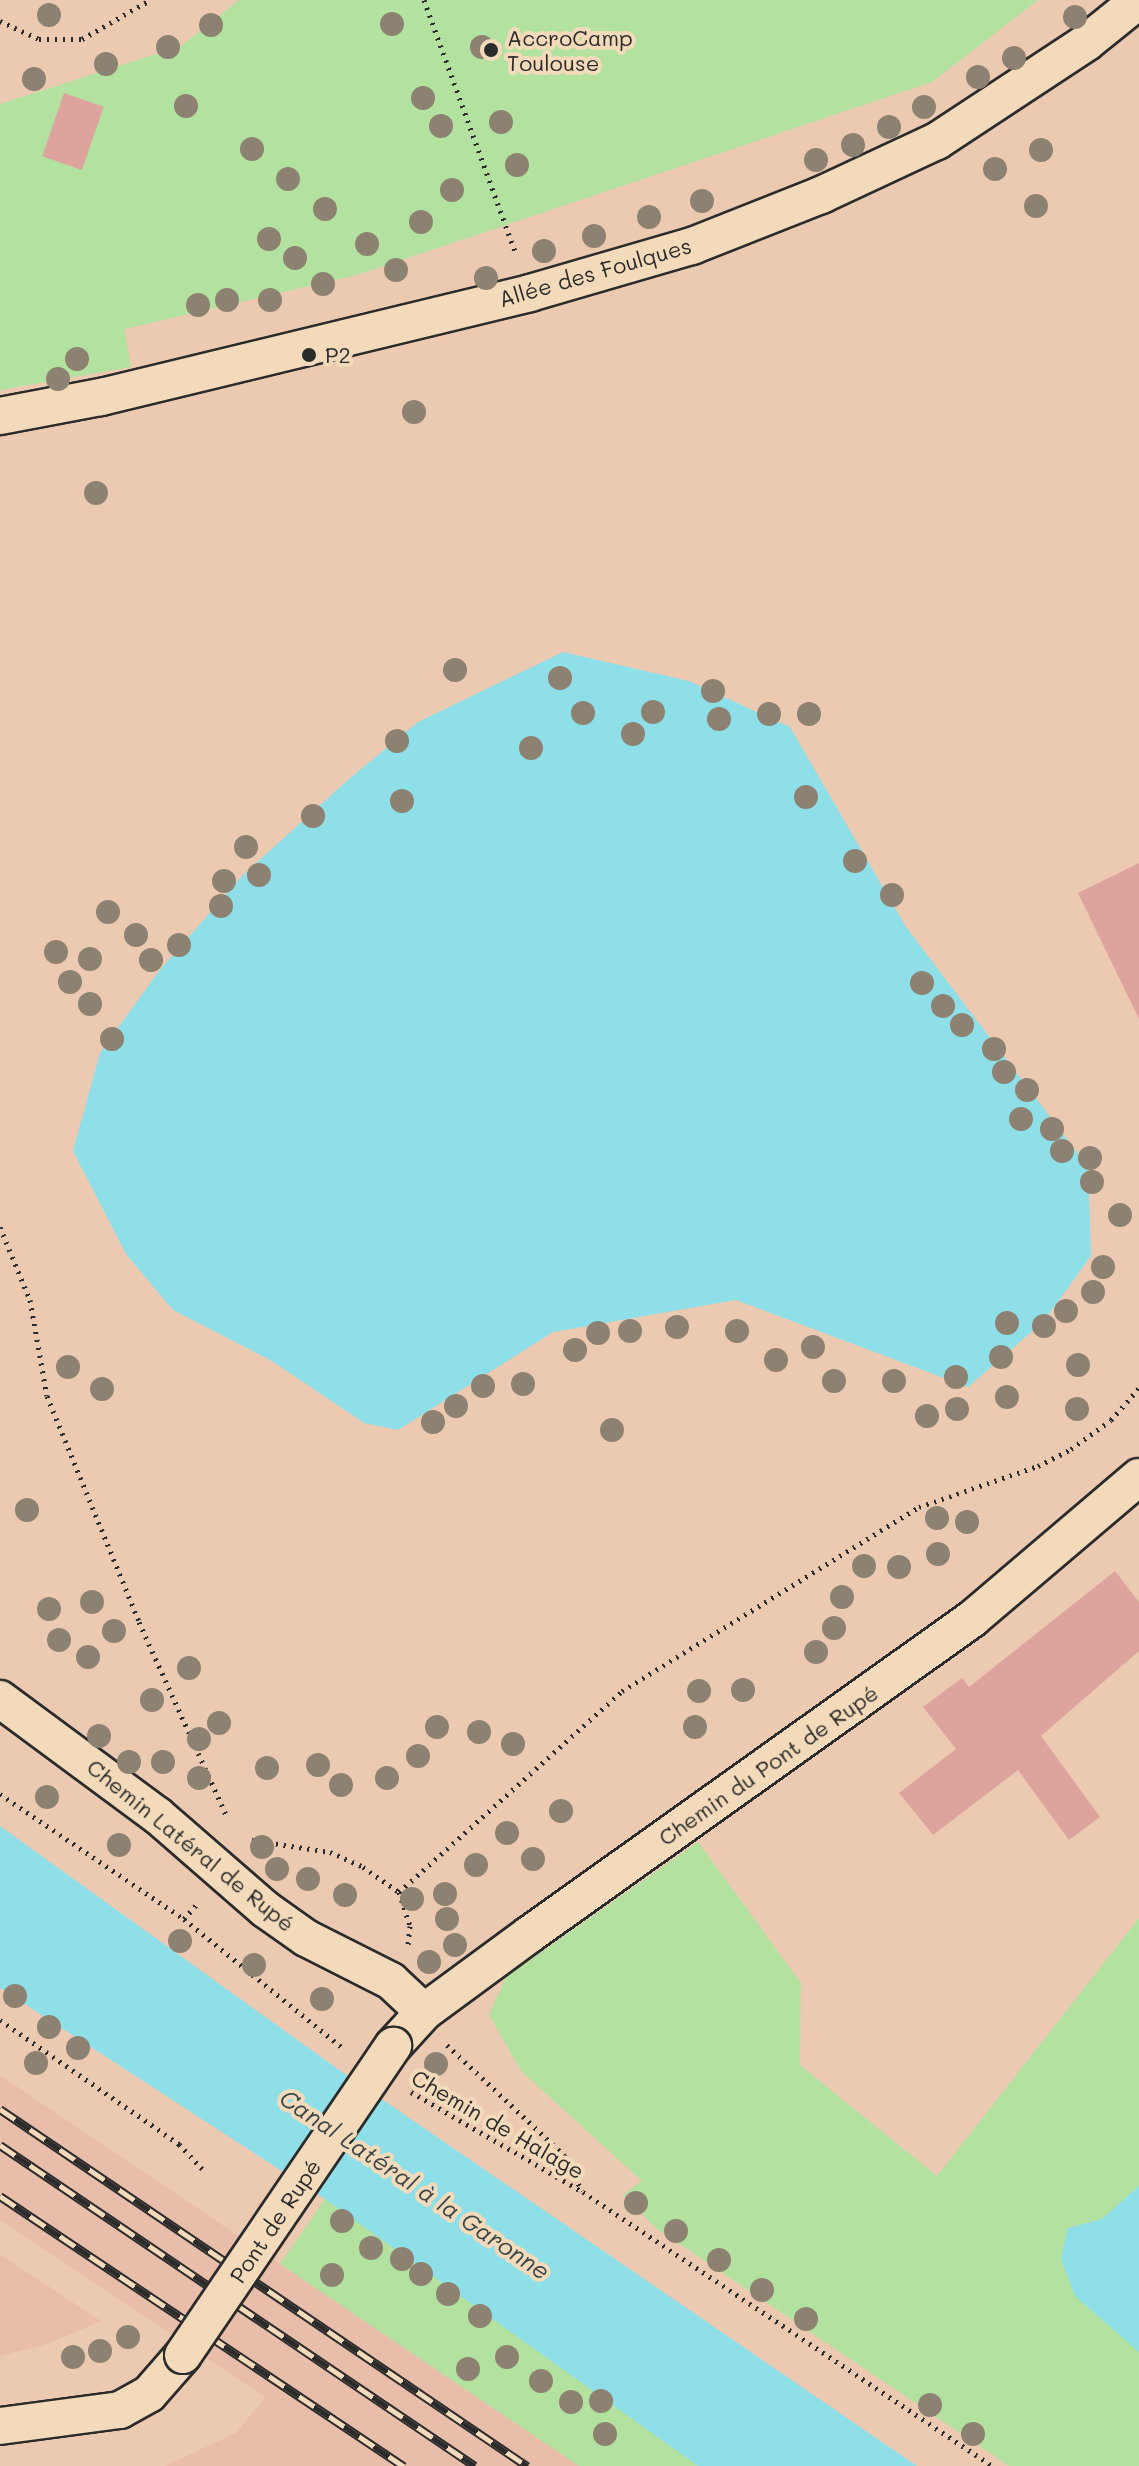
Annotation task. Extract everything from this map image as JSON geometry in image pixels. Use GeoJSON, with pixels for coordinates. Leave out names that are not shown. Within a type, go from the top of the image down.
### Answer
{"type":"FeatureCollection","features":[{"type":"Feature","properties":{"kind":"street","name":"Allée des Foulques"},"geometry":{"type":"LineString","coordinates":[[0,416],[101,397],[530,293],[692,246],[821,195],[937,141],[1087,42],[1139,0]]}},
{"type":"Feature","properties":{"kind":"street","name":"Chemin du Pont de Rupé"},"geometry":{"type":"LineString","coordinates":[[393,2046],[424,2012],[972,1619],[1139,1477]]}},
{"type":"Feature","properties":{"kind":"street","name":"Chemin Latéral de Rupé"},"geometry":{"type":"LineString","coordinates":[[0,1699],[157,1815],[265,1909],[306,1938],[391,1981],[424,2012]]}},
{"type":"Feature","properties":{"kind":"street","name":"Pont de Rupé"},"geometry":{"type":"LineString","coordinates":[[0,2426],[120,2410],[149,2394],[183,2355],[393,2046]]}},
{"type":"Feature","properties":{"kind":"path"},"geometry":{"type":"LineString","coordinates":[[0,21],[39,39],[82,39],[150,0]]}},
{"type":"Feature","properties":{"kind":"path"},"geometry":{"type":"LineString","coordinates":[[424,0],[530,293]]}},
{"type":"Feature","properties":{"kind":"path"},"geometry":{"type":"LineString","coordinates":[[0,1227],[30,1300],[47,1396],[139,1622],[230,1824]]}},
{"type":"Feature","properties":{"kind":"path"},"geometry":{"type":"LineString","coordinates":[[399,1892],[622,1691],[919,1507],[1038,1466],[1071,1449],[1111,1420],[1139,1388]]}},
{"type":"Feature","properties":{"kind":"path"},"geometry":{"type":"LineString","coordinates":[[0,1794],[184,1919],[354,2057]]}},
{"type":"Feature","properties":{"kind":"path"},"geometry":{"type":"LineString","coordinates":[[237,1838],[330,1852],[399,1892],[410,1926],[406,1956],[391,1981]]}},
{"type":"Feature","properties":{"kind":"path"},"geometry":{"type":"LineString","coordinates":[[424,2012],[469,2068],[564,2155],[583,2192]]}},
{"type":"Feature","properties":{"kind":"path"},"geometry":{"type":"LineString","coordinates":[[0,2020],[179,2144],[202,2169]]}},
{"type":"Feature","properties":{"kind":"path","name":"Chemin de Halage"},"geometry":{"type":"LineString","coordinates":[[399,2085],[535,2169],[583,2192],[992,2466]]}},
{"type":"Feature","properties":{"kind":"shaded area"},"geometry":{"type":"Polygon","coordinates":[[[0,2075],[579,2466],[165,2466],[236,2433],[265,2397],[0,2220],[0,2075]]]}},
{"type":"Feature","properties":{"kind":"shaded area"},"geometry":{"type":"Polygon","coordinates":[[[0,2254],[101,2321],[48,2344],[0,2356],[0,2254]]]}},
{"type":"Feature","properties":{"kind":"green space"},"geometry":{"type":"Polygon","coordinates":[[[239,0],[1038,0],[932,82],[357,275],[124,329],[131,367],[0,390],[0,104],[181,46],[239,0]]]}},
{"type":"Feature","properties":{"kind":"green space"},"geometry":{"type":"Polygon","coordinates":[[[698,1842],[801,1983],[800,2065],[937,2176],[1139,1918],[1139,2186],[1102,2219],[1068,2228],[1139,2352],[1139,2466],[1009,2466],[656,2228],[623,2195],[642,2181],[521,2071],[489,2015],[506,1977],[698,1842]]]}},
{"type":"Feature","properties":{"kind":"green space"},"geometry":{"type":"Polygon","coordinates":[[[325,2199],[698,2466],[579,2466],[280,2264],[325,2199]]]}},
{"type":"Feature","properties":{"kind":"water"},"geometry":{"type":"Polygon","coordinates":[[[563,652],[689,681],[790,727],[906,927],[1088,1167],[1091,1256],[1044,1321],[968,1387],[736,1300],[553,1332],[398,1430],[364,1423],[272,1361],[173,1310],[126,1254],[73,1151],[100,1053],[159,971],[242,876],[349,779],[418,722],[563,652]]]}},
{"type":"Feature","properties":{"kind":"water","name":"Canal Latéral à la Garonne"},"geometry":{"type":"Polygon","coordinates":[[[0,1826],[335,2067],[917,2466],[698,2466],[325,2199],[0,1988],[0,1826]]]}},
{"type":"Feature","properties":{"kind":"water"},"geometry":{"type":"Polygon","coordinates":[[[1139,2186],[1139,2352],[1075,2296],[1061,2259],[1068,2228],[1102,2219],[1139,2186]]]}},
{"type":"Feature","properties":{"kind":"building"},"geometry":{"type":"Polygon","coordinates":[[[64,93],[104,107],[82,170],[42,156],[64,93]]]}},
{"type":"Feature","properties":{"kind":"building"},"geometry":{"type":"Polygon","coordinates":[[[1139,863],[1139,1019],[1078,893],[1139,863]]]}},
{"type":"Feature","properties":{"kind":"building"},"geometry":{"type":"Polygon","coordinates":[[[1115,1571],[1139,1602],[1139,1651],[1041,1736],[1100,1817],[1069,1840],[1018,1770],[933,1835],[899,1793],[956,1749],[923,1707],[962,1678],[969,1687],[1115,1571]]]}},
{"type":"Feature","properties":{"kind":"railway"},"geometry":{"type":"LineString","coordinates":[[0,2109],[527,2466]]}},
{"type":"Feature","properties":{"kind":"railway"},"geometry":{"type":"LineString","coordinates":[[0,2145],[475,2466]]}},
{"type":"Feature","properties":{"kind":"railway"},"geometry":{"type":"LineString","coordinates":[[0,2196],[404,2466]]}},
{"type":"Feature","properties":{"kind":"place","name":"AccroCamp Toulouse"},"geometry":{"type":"Point","coordinates":[491,50]}},
{"type":"Feature","properties":{"kind":"place","name":"P2"},"geometry":{"type":"Point","coordinates":[309,355]}}]}
